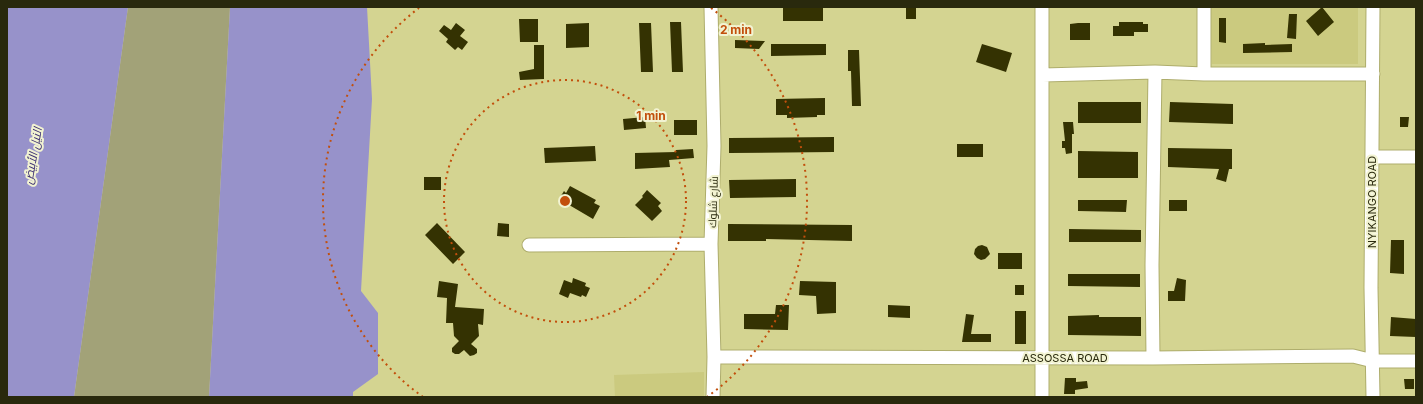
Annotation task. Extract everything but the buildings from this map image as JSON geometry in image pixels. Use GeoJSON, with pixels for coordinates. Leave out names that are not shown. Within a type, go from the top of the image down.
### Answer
{"type":"FeatureCollection","features":[{"type":"Feature","properties":{"kind":"street","name":"شارع شلوك"},"geometry":{"type":"LineString","coordinates":[[711,7],[714,146],[711,244],[714,397]]}},
{"type":"Feature","properties":{"kind":"street"},"geometry":{"type":"LineString","coordinates":[[1042,7],[1042,397]]}},
{"type":"Feature","properties":{"kind":"street"},"geometry":{"type":"LineString","coordinates":[[1204,7],[1204,74]]}},
{"type":"Feature","properties":{"kind":"street","name":"NYIKANGO ROAD"},"geometry":{"type":"LineString","coordinates":[[1373,7],[1371,288],[1373,397]]}},
{"type":"Feature","properties":{"kind":"street"},"geometry":{"type":"LineString","coordinates":[[1043,75],[1155,72],[1204,74],[1373,74]]}},
{"type":"Feature","properties":{"kind":"street"},"geometry":{"type":"LineString","coordinates":[[1153,358],[1152,265],[1155,72]]}},
{"type":"Feature","properties":{"kind":"street"},"geometry":{"type":"LineString","coordinates":[[1372,157],[1416,157]]}},
{"type":"Feature","properties":{"kind":"street"},"geometry":{"type":"LineString","coordinates":[[529,245],[711,244]]}},
{"type":"Feature","properties":{"kind":"street","name":"ASSOSSA ROAD"},"geometry":{"type":"LineString","coordinates":[[714,357],[1153,358],[1353,356],[1373,361],[1416,361]]}},
{"type":"Feature","properties":{"kind":"shaded area"},"geometry":{"type":"Polygon","coordinates":[[[1211,7],[1358,7],[1358,64],[1212,64],[1211,7]]]}},
{"type":"Feature","properties":{"kind":"shaded area"},"geometry":{"type":"Polygon","coordinates":[[[704,372],[704,397],[615,397],[614,375],[704,372]]]}},
{"type":"Feature","properties":{"kind":"green space"},"geometry":{"type":"Polygon","coordinates":[[[128,7],[230,7],[209,397],[74,397],[128,7]]]}},
{"type":"Feature","properties":{"kind":"water","name":"النيل الأبيض"},"geometry":{"type":"Polygon","coordinates":[[[7,7],[128,7],[74,397],[7,397],[7,7]]]}},
{"type":"Feature","properties":{"kind":"water"},"geometry":{"type":"Polygon","coordinates":[[[230,7],[367,7],[372,99],[361,291],[378,313],[378,374],[353,392],[353,397],[209,397],[230,7]]]}}]}
